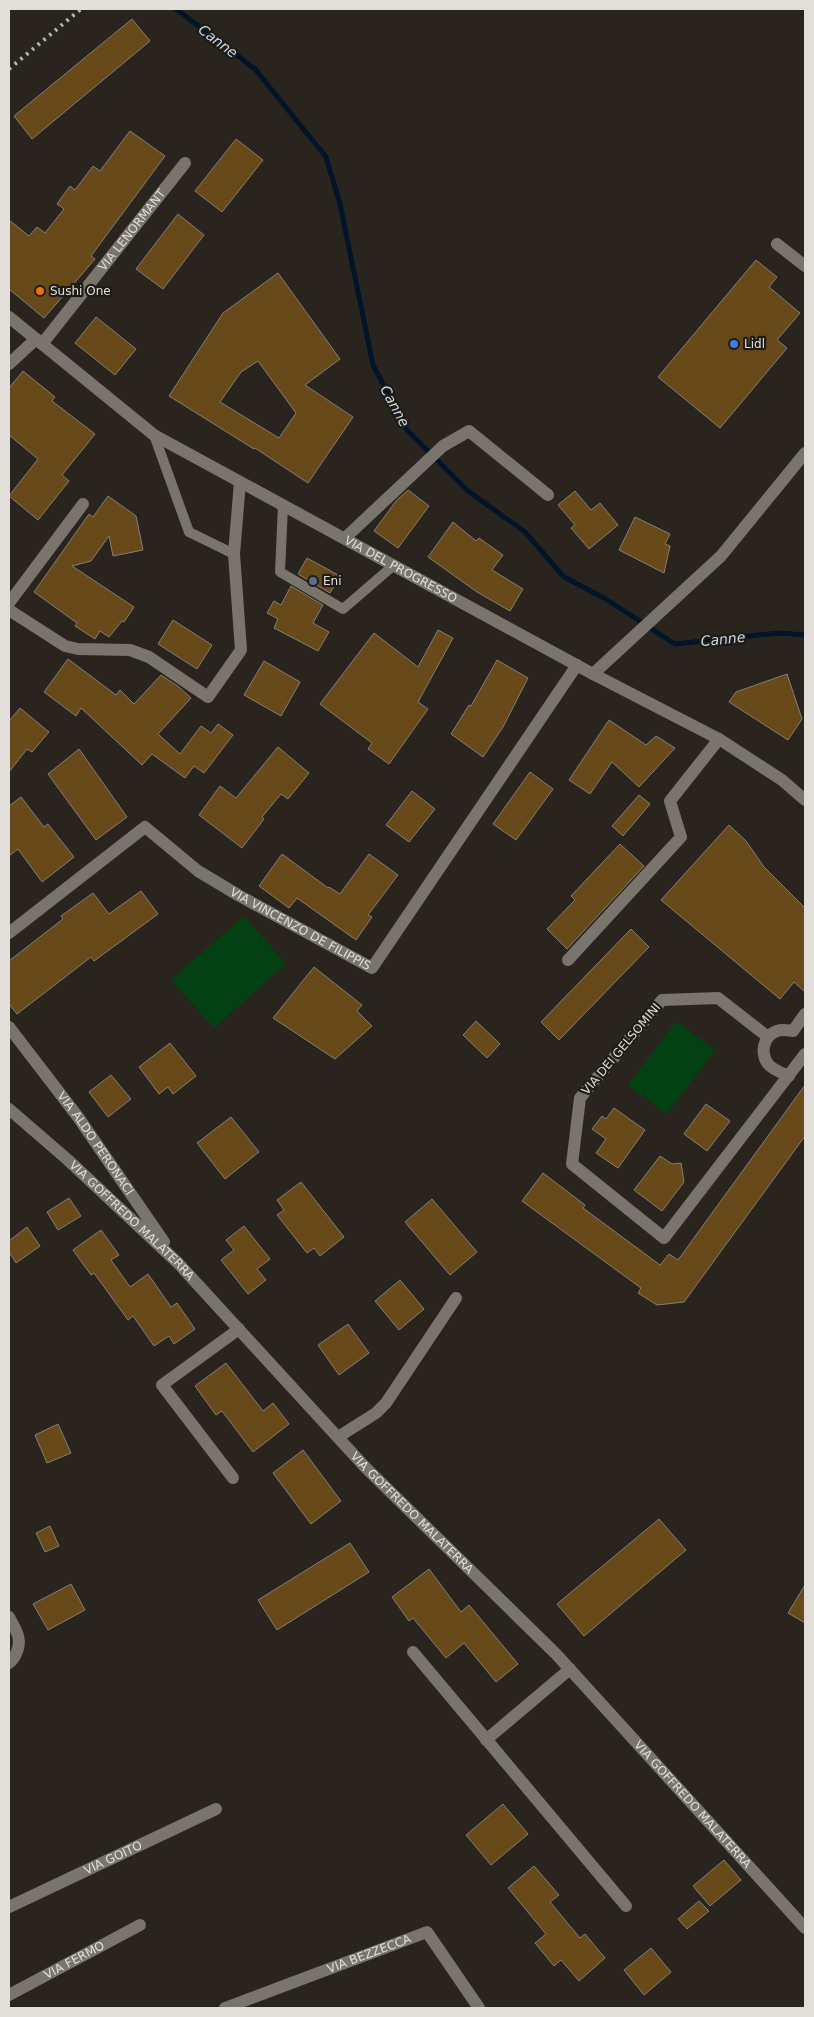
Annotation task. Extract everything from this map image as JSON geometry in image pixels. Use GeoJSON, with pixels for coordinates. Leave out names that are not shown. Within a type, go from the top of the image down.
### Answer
{"type":"FeatureCollection","features":[{"type":"Feature","properties":{"kind":"street","name":"VIA LENORMANT"},"geometry":{"type":"LineString","coordinates":[[9,364],[39,341],[185,163]]}},
{"type":"Feature","properties":{"kind":"street"},"geometry":{"type":"LineString","coordinates":[[777,244],[805,266]]}},
{"type":"Feature","properties":{"kind":"street","name":"VIA DEL PROGRESSO"},"geometry":{"type":"LineString","coordinates":[[9,317],[154,435],[593,674],[719,739],[782,780],[805,800]]}},
{"type":"Feature","properties":{"kind":"street"},"geometry":{"type":"LineString","coordinates":[[344,538],[443,446],[469,431],[548,495]]}},
{"type":"Feature","properties":{"kind":"street"},"geometry":{"type":"LineString","coordinates":[[593,674],[721,556],[805,452]]}},
{"type":"Feature","properties":{"kind":"street"},"geometry":{"type":"LineString","coordinates":[[9,610],[65,646],[78,649],[130,650],[149,656],[208,696],[241,650],[234,554],[240,482]]}},
{"type":"Feature","properties":{"kind":"street"},"geometry":{"type":"LineString","coordinates":[[9,603],[83,504]]}},
{"type":"Feature","properties":{"kind":"street","name":"VIA VINCENZO DE FILIPPIS"},"geometry":{"type":"LineString","coordinates":[[9,933],[144,827],[198,871],[372,968],[577,665]]}},
{"type":"Feature","properties":{"kind":"street"},"geometry":{"type":"LineString","coordinates":[[568,960],[681,837],[670,801],[719,739]]}},
{"type":"Feature","properties":{"kind":"street","name":"VIA DEI GELSOMINI"},"geometry":{"type":"LineString","coordinates":[[768,1037],[718,998],[662,1000],[580,1098],[572,1164],[664,1238],[805,1054]]}},
{"type":"Feature","properties":{"kind":"street"},"geometry":{"type":"LineString","coordinates":[[789,1076],[768,1065],[763,1047],[768,1037],[775,1031],[793,1031],[805,1014]]}},
{"type":"Feature","properties":{"kind":"street","name":"VIA ALDO PERONACI"},"geometry":{"type":"LineString","coordinates":[[9,1027],[78,1117],[178,1263]]}},
{"type":"Feature","properties":{"kind":"street","name":"VIA GOFFREDO MALATERRA"},"geometry":{"type":"LineString","coordinates":[[9,1109],[68,1160],[178,1263],[365,1467],[570,1669],[805,1928]]}},
{"type":"Feature","properties":{"kind":"street"},"geometry":{"type":"LineString","coordinates":[[338,1437],[376,1413],[386,1403],[456,1298]]}},
{"type":"Feature","properties":{"kind":"street"},"geometry":{"type":"LineString","coordinates":[[232,1478],[162,1385],[239,1329]]}},
{"type":"Feature","properties":{"kind":"street"},"geometry":{"type":"LineString","coordinates":[[9,1617],[17,1631],[20,1644],[12,1661],[9,1663]]}},
{"type":"Feature","properties":{"kind":"street"},"geometry":{"type":"LineString","coordinates":[[413,1652],[626,1906]]}},
{"type":"Feature","properties":{"kind":"street"},"geometry":{"type":"LineString","coordinates":[[486,1740],[570,1669]]}},
{"type":"Feature","properties":{"kind":"street","name":"VIA GOITO"},"geometry":{"type":"LineString","coordinates":[[9,1907],[216,1809]]}},
{"type":"Feature","properties":{"kind":"street","name":"VIA FERMO"},"geometry":{"type":"LineString","coordinates":[[9,1995],[140,1925]]}},
{"type":"Feature","properties":{"kind":"street","name":"VIA BEZZECCA"},"geometry":{"type":"LineString","coordinates":[[225,2008],[427,1932],[479,2008]]}},
{"type":"Feature","properties":{"kind":"lane"},"geometry":{"type":"LineString","coordinates":[[154,435],[189,532],[234,554]]}},
{"type":"Feature","properties":{"kind":"lane"},"geometry":{"type":"LineString","coordinates":[[283,505],[280,572],[343,609],[394,565]]}},
{"type":"Feature","properties":{"kind":"green space"},"geometry":{"type":"Polygon","coordinates":[[[244,916],[286,964],[214,1028],[171,980],[244,916]]]}},
{"type":"Feature","properties":{"kind":"green space"},"geometry":{"type":"Polygon","coordinates":[[[676,1021],[715,1050],[667,1114],[628,1085],[676,1021]]]}},
{"type":"Feature","properties":{"kind":"building"},"geometry":{"type":"Polygon","coordinates":[[[132,19],[150,41],[32,139],[14,116],[132,19]]]}},
{"type":"Feature","properties":{"kind":"building"},"geometry":{"type":"Polygon","coordinates":[[[130,131],[165,156],[91,256],[95,259],[44,318],[9,289],[9,220],[29,236],[37,227],[45,233],[64,209],[57,204],[70,186],[75,190],[93,166],[100,171],[130,131]]]}},
{"type":"Feature","properties":{"kind":"building"},"geometry":{"type":"Polygon","coordinates":[[[236,139],[263,160],[222,212],[195,191],[236,139]]]}},
{"type":"Feature","properties":{"kind":"building"},"geometry":{"type":"Polygon","coordinates":[[[178,214],[204,235],[163,289],[136,269],[178,214]]]}},
{"type":"Feature","properties":{"kind":"building","name":"Lidl"},"geometry":{"type":"Polygon","coordinates":[[[756,260],[777,277],[769,287],[800,313],[777,340],[787,348],[720,428],[658,377],[756,260]]]}},
{"type":"Feature","properties":{"kind":"building"},"geometry":{"type":"Polygon","coordinates":[[[278,273],[340,359],[305,385],[353,417],[308,483],[255,448],[169,396],[223,313],[278,273]],[[258,361],[241,372],[220,402],[279,438],[296,413],[258,361]]]}},
{"type":"Feature","properties":{"kind":"building"},"geometry":{"type":"Polygon","coordinates":[[[96,317],[136,349],[115,375],[75,343],[96,317]]]}},
{"type":"Feature","properties":{"kind":"building"},"geometry":{"type":"Polygon","coordinates":[[[23,371],[55,397],[52,401],[95,434],[62,475],[69,481],[38,520],[9,496],[38,459],[9,435],[9,388],[23,371]]]}},
{"type":"Feature","properties":{"kind":"building"},"geometry":{"type":"Polygon","coordinates":[[[408,490],[429,506],[398,548],[374,531],[396,501],[408,490]]]}},
{"type":"Feature","properties":{"kind":"building"},"geometry":{"type":"Polygon","coordinates":[[[575,491],[591,510],[600,503],[618,525],[589,549],[571,528],[575,525],[558,505],[575,491]]]}},
{"type":"Feature","properties":{"kind":"building"},"geometry":{"type":"Polygon","coordinates":[[[108,496],[136,516],[143,550],[113,556],[109,536],[91,561],[72,566],[134,607],[124,622],[122,621],[109,637],[100,631],[95,639],[75,626],[77,623],[34,592],[89,514],[93,517],[108,496]]]}},
{"type":"Feature","properties":{"kind":"building"},"geometry":{"type":"Polygon","coordinates":[[[635,517],[670,534],[665,544],[670,546],[664,573],[619,550],[635,517]]]}},
{"type":"Feature","properties":{"kind":"building"},"geometry":{"type":"Polygon","coordinates":[[[453,522],[476,541],[479,538],[503,555],[492,570],[523,589],[510,611],[477,592],[428,557],[453,522]]]}},
{"type":"Feature","properties":{"kind":"building"},"geometry":{"type":"Polygon","coordinates":[[[307,558],[340,576],[330,593],[298,574],[307,558]]]}},
{"type":"Feature","properties":{"kind":"building"},"geometry":{"type":"Polygon","coordinates":[[[291,586],[323,605],[313,623],[329,632],[318,651],[274,628],[278,619],[267,613],[274,601],[281,605],[291,586]]]}},
{"type":"Feature","properties":{"kind":"building"},"geometry":{"type":"Polygon","coordinates":[[[173,620],[212,645],[197,669],[158,644],[173,620]]]}},
{"type":"Feature","properties":{"kind":"building"},"geometry":{"type":"Polygon","coordinates":[[[438,630],[453,638],[418,702],[428,709],[389,764],[368,749],[372,743],[320,704],[374,633],[418,667],[438,630]]]}},
{"type":"Feature","properties":{"kind":"building"},"geometry":{"type":"Polygon","coordinates":[[[68,659],[116,695],[120,690],[134,704],[161,675],[179,687],[191,698],[158,734],[180,754],[201,726],[211,733],[218,724],[233,735],[204,773],[194,766],[185,778],[152,754],[142,765],[81,708],[76,716],[44,692],[68,659]]]}},
{"type":"Feature","properties":{"kind":"building"},"geometry":{"type":"Polygon","coordinates":[[[497,660],[528,678],[503,727],[483,757],[451,734],[469,705],[471,706],[497,660]]]}},
{"type":"Feature","properties":{"kind":"building"},"geometry":{"type":"Polygon","coordinates":[[[264,661],[300,682],[281,716],[244,695],[264,661]]]}},
{"type":"Feature","properties":{"kind":"building"},"geometry":{"type":"Polygon","coordinates":[[[787,674],[802,719],[788,740],[729,702],[736,692],[787,674]]]}},
{"type":"Feature","properties":{"kind":"building"},"geometry":{"type":"Polygon","coordinates":[[[20,708],[49,732],[32,752],[27,749],[9,772],[9,721],[20,708]]]}},
{"type":"Feature","properties":{"kind":"building"},"geometry":{"type":"Polygon","coordinates":[[[609,720],[646,745],[656,736],[675,748],[639,787],[612,762],[590,794],[569,780],[609,720]]]}},
{"type":"Feature","properties":{"kind":"building"},"geometry":{"type":"Polygon","coordinates":[[[278,747],[309,773],[288,799],[281,794],[262,817],[264,819],[242,848],[199,815],[220,786],[236,798],[278,747]]]}},
{"type":"Feature","properties":{"kind":"building"},"geometry":{"type":"Polygon","coordinates":[[[79,749],[127,817],[96,840],[48,774],[79,749]]]}},
{"type":"Feature","properties":{"kind":"building"},"geometry":{"type":"Polygon","coordinates":[[[530,772],[553,789],[516,840],[493,824],[530,772]]]}},
{"type":"Feature","properties":{"kind":"building"},"geometry":{"type":"Polygon","coordinates":[[[412,791],[435,809],[409,842],[386,825],[412,791]]]}},
{"type":"Feature","properties":{"kind":"building"},"geometry":{"type":"Polygon","coordinates":[[[639,795],[650,804],[623,836],[612,826],[639,795]]]}},
{"type":"Feature","properties":{"kind":"building"},"geometry":{"type":"Polygon","coordinates":[[[21,797],[44,827],[48,824],[74,857],[42,882],[18,849],[9,856],[9,806],[21,797]]]}},
{"type":"Feature","properties":{"kind":"building"},"geometry":{"type":"Polygon","coordinates":[[[729,825],[746,841],[764,867],[805,908],[805,992],[794,982],[780,999],[661,900],[729,825]]]}},
{"type":"Feature","properties":{"kind":"building"},"geometry":{"type":"Polygon","coordinates":[[[620,844],[644,866],[567,949],[547,929],[575,900],[571,896],[620,844]]]}},
{"type":"Feature","properties":{"kind":"building"},"geometry":{"type":"Polygon","coordinates":[[[282,854],[328,888],[340,894],[369,854],[398,875],[368,915],[372,917],[356,940],[297,898],[289,908],[259,886],[282,854]]]}},
{"type":"Feature","properties":{"kind":"building"},"geometry":{"type":"Polygon","coordinates":[[[141,891],[158,914],[94,961],[91,957],[17,1014],[9,1004],[9,961],[63,919],[61,916],[93,893],[109,914],[141,891]]]}},
{"type":"Feature","properties":{"kind":"building"},"geometry":{"type":"Polygon","coordinates":[[[631,929],[649,947],[559,1040],[541,1022],[631,929]]]}},
{"type":"Feature","properties":{"kind":"building"},"geometry":{"type":"Polygon","coordinates":[[[314,967],[362,1005],[357,1011],[372,1026],[335,1059],[273,1018],[314,967]]]}},
{"type":"Feature","properties":{"kind":"building"},"geometry":{"type":"Polygon","coordinates":[[[476,1021],[500,1044],[487,1058],[463,1035],[476,1021]]]}},
{"type":"Feature","properties":{"kind":"building"},"geometry":{"type":"Polygon","coordinates":[[[170,1043],[196,1076],[173,1094],[168,1087],[159,1094],[139,1067],[170,1043]]]}},
{"type":"Feature","properties":{"kind":"building"},"geometry":{"type":"Polygon","coordinates":[[[111,1075],[131,1099],[108,1117],[89,1092],[111,1075]]]}},
{"type":"Feature","properties":{"kind":"building"},"geometry":{"type":"Polygon","coordinates":[[[805,1085],[805,1136],[684,1302],[657,1305],[638,1293],[641,1288],[522,1201],[543,1173],[585,1205],[583,1208],[660,1265],[669,1254],[678,1260],[805,1085]]]}},
{"type":"Feature","properties":{"kind":"building"},"geometry":{"type":"Polygon","coordinates":[[[706,1104],[730,1121],[707,1151],[684,1134],[706,1104]]]}},
{"type":"Feature","properties":{"kind":"building"},"geometry":{"type":"Polygon","coordinates":[[[614,1108],[645,1130],[618,1168],[596,1153],[606,1139],[592,1129],[602,1116],[606,1119],[614,1108]]]}},
{"type":"Feature","properties":{"kind":"building"},"geometry":{"type":"Polygon","coordinates":[[[231,1117],[259,1152],[225,1179],[197,1143],[231,1117]]]}},
{"type":"Feature","properties":{"kind":"building"},"geometry":{"type":"Polygon","coordinates":[[[660,1156],[672,1164],[681,1163],[684,1182],[662,1211],[634,1190],[660,1156]]]}},
{"type":"Feature","properties":{"kind":"building"},"geometry":{"type":"Polygon","coordinates":[[[301,1182],[344,1237],[320,1256],[314,1248],[307,1253],[277,1215],[284,1210],[277,1200],[301,1182]]]}},
{"type":"Feature","properties":{"kind":"building"},"geometry":{"type":"Polygon","coordinates":[[[69,1198],[81,1216],[58,1230],[47,1212],[69,1198]]]}},
{"type":"Feature","properties":{"kind":"building"},"geometry":{"type":"Polygon","coordinates":[[[432,1199],[477,1252],[450,1275],[405,1222],[432,1199]]]}},
{"type":"Feature","properties":{"kind":"building"},"geometry":{"type":"Polygon","coordinates":[[[244,1226],[270,1259],[257,1269],[266,1280],[248,1294],[221,1260],[234,1250],[226,1240],[244,1226]]]}},
{"type":"Feature","properties":{"kind":"building"},"geometry":{"type":"Polygon","coordinates":[[[27,1227],[40,1246],[16,1263],[9,1252],[9,1241],[27,1227]]]}},
{"type":"Feature","properties":{"kind":"building"},"geometry":{"type":"Polygon","coordinates":[[[101,1230],[119,1255],[111,1260],[130,1287],[148,1274],[171,1307],[177,1303],[195,1329],[174,1344],[169,1336],[154,1346],[133,1316],[128,1320],[94,1273],[91,1275],[73,1250],[101,1230]]]}},
{"type":"Feature","properties":{"kind":"building"},"geometry":{"type":"Polygon","coordinates":[[[400,1280],[424,1309],[399,1330],[375,1301],[400,1280]]]}},
{"type":"Feature","properties":{"kind":"building"},"geometry":{"type":"Polygon","coordinates":[[[348,1324],[369,1353],[339,1375],[318,1345],[348,1324]]]}},
{"type":"Feature","properties":{"kind":"building"},"geometry":{"type":"Polygon","coordinates":[[[226,1363],[263,1411],[273,1403],[289,1424],[253,1452],[222,1411],[216,1415],[195,1386],[226,1363]]]}},
{"type":"Feature","properties":{"kind":"building"},"geometry":{"type":"Polygon","coordinates":[[[58,1424],[71,1453],[47,1463],[35,1435],[58,1424]]]}},
{"type":"Feature","properties":{"kind":"building"},"geometry":{"type":"Polygon","coordinates":[[[303,1450],[341,1501],[311,1524],[273,1473],[303,1450]]]}},
{"type":"Feature","properties":{"kind":"building"},"geometry":{"type":"Polygon","coordinates":[[[659,1519],[686,1550],[584,1636],[557,1604],[659,1519]]]}},
{"type":"Feature","properties":{"kind":"building"},"geometry":{"type":"Polygon","coordinates":[[[50,1526],[59,1546],[45,1552],[36,1533],[50,1526]]]}},
{"type":"Feature","properties":{"kind":"building"},"geometry":{"type":"Polygon","coordinates":[[[350,1543],[369,1572],[277,1630],[258,1600],[350,1543]]]}},
{"type":"Feature","properties":{"kind":"building"},"geometry":{"type":"Polygon","coordinates":[[[429,1569],[461,1612],[469,1605],[518,1664],[496,1682],[464,1643],[446,1658],[413,1618],[409,1621],[392,1597],[429,1569]]]}},
{"type":"Feature","properties":{"kind":"building"},"geometry":{"type":"Polygon","coordinates":[[[71,1584],[85,1610],[48,1630],[33,1604],[71,1584]]]}},
{"type":"Feature","properties":{"kind":"building"},"geometry":{"type":"Polygon","coordinates":[[[805,1585],[805,1623],[788,1613],[805,1585]]]}},
{"type":"Feature","properties":{"kind":"building"},"geometry":{"type":"Polygon","coordinates":[[[503,1804],[528,1834],[491,1865],[466,1835],[503,1804]]]}},
{"type":"Feature","properties":{"kind":"building"},"geometry":{"type":"Polygon","coordinates":[[[724,1860],[741,1880],[710,1906],[693,1886],[724,1860]]]}},
{"type":"Feature","properties":{"kind":"building"},"geometry":{"type":"Polygon","coordinates":[[[534,1866],[559,1895],[550,1902],[580,1938],[585,1934],[605,1958],[579,1981],[561,1960],[554,1966],[535,1943],[546,1934],[508,1888],[534,1866]]]}},
{"type":"Feature","properties":{"kind":"building"},"geometry":{"type":"Polygon","coordinates":[[[699,1901],[709,1911],[687,1929],[678,1919],[699,1901]]]}},
{"type":"Feature","properties":{"kind":"building"},"geometry":{"type":"Polygon","coordinates":[[[651,1948],[671,1972],[644,1995],[624,1970],[651,1948]]]}},
{"type":"Feature","properties":{"kind":"waterway","name":"Canne"},"geometry":{"type":"LineString","coordinates":[[176,9],[255,69],[326,157],[340,204],[373,365],[407,430],[468,491],[525,532],[564,577],[604,598],[675,644],[779,633],[805,635]]}},
{"type":"Feature","properties":{"kind":"railway"},"geometry":{"type":"LineString","coordinates":[[9,69],[81,9]]}},
{"type":"Feature","properties":{"kind":"place","name":"Sushi One"},"geometry":{"type":"Point","coordinates":[40,291]}},
{"type":"Feature","properties":{"kind":"place","name":"Lidl"},"geometry":{"type":"Point","coordinates":[734,344]}},
{"type":"Feature","properties":{"kind":"place","name":"Eni"},"geometry":{"type":"Point","coordinates":[313,581]}}]}
